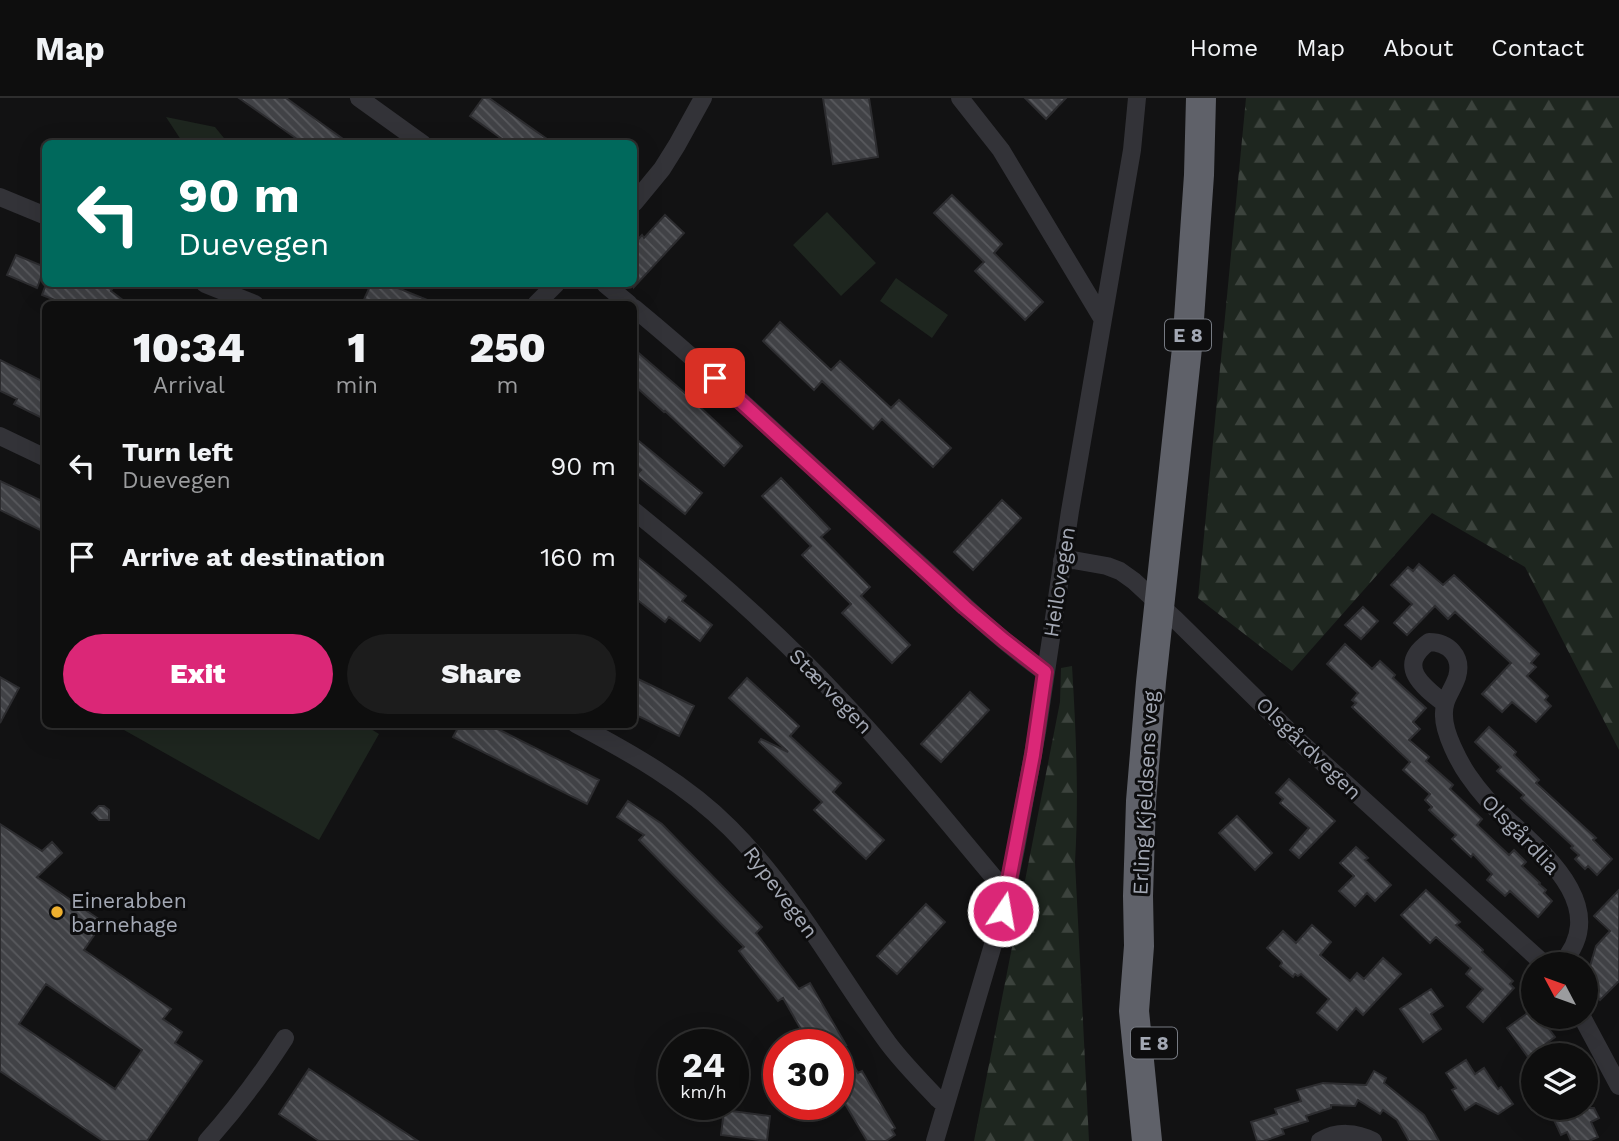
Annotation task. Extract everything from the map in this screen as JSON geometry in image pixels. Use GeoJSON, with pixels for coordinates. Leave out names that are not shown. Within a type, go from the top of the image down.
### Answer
{"type":"FeatureCollection","features":[{"type":"Feature","properties":{"kind":"highway","name":"Erling Kjeldsens veg"},"geometry":{"type":"LineString","coordinates":[[1147,1141],[1134,1011],[1139,946],[1140,802],[1188,335],[1199,175],[1200,98]]}},
{"type":"Feature","properties":{"kind":"highway","name":"Erling Kjeldsens veg"},"geometry":{"type":"LineString","coordinates":[[1139,946],[1148,991],[1166,1141]]}},
{"type":"Feature","properties":{"kind":"street"},"geometry":{"type":"LineString","coordinates":[[359,98],[417,140]]}},
{"type":"Feature","properties":{"kind":"street"},"geometry":{"type":"LineString","coordinates":[[637,199],[662,169],[703,98]]}},
{"type":"Feature","properties":{"kind":"street"},"geometry":{"type":"LineString","coordinates":[[960,98],[1001,150],[1102,318]]}},
{"type":"Feature","properties":{"kind":"street","name":"Heilovegen"},"geometry":{"type":"LineString","coordinates":[[935,1141],[1007,893],[1037,732],[1062,561],[1132,150],[1136,98]]}},
{"type":"Feature","properties":{"kind":"street"},"geometry":{"type":"LineString","coordinates":[[0,197],[42,214]]}},
{"type":"Feature","properties":{"kind":"street"},"geometry":{"type":"LineString","coordinates":[[212,287],[248,301]]}},
{"type":"Feature","properties":{"kind":"street"},"geometry":{"type":"LineString","coordinates":[[539,301],[553,287]]}},
{"type":"Feature","properties":{"kind":"street"},"geometry":{"type":"LineString","coordinates":[[608,287],[625,301]]}},
{"type":"Feature","properties":{"kind":"street"},"geometry":{"type":"LineString","coordinates":[[637,311],[742,403],[965,607],[1045,672]]}},
{"type":"Feature","properties":{"kind":"street"},"geometry":{"type":"LineString","coordinates":[[0,436],[42,456]]}},
{"type":"Feature","properties":{"kind":"street","name":"Stærvegen"},"geometry":{"type":"LineString","coordinates":[[637,513],[718,580],[806,663],[887,750],[1007,893]]}},
{"type":"Feature","properties":{"kind":"street","name":"Olsgårdvegen"},"geometry":{"type":"LineString","coordinates":[[1062,561],[1091,562],[1107,566],[1133,581],[1300,742],[1531,952]]}},
{"type":"Feature","properties":{"kind":"street","name":"Olsgårdlia"},"geometry":{"type":"LineString","coordinates":[[1444,703],[1447,730],[1468,776],[1494,807],[1545,855],[1570,888],[1578,911],[1579,929],[1571,952]]}},
{"type":"Feature","properties":{"kind":"street","name":"Rypevegen"},"geometry":{"type":"LineString","coordinates":[[583,728],[681,786],[730,828],[771,874],[890,1045],[945,1104]]}},
{"type":"Feature","properties":{"kind":"street"},"geometry":{"type":"LineString","coordinates":[[1590,1029],[1619,1086]]}},
{"type":"Feature","properties":{"kind":"street"},"geometry":{"type":"LineString","coordinates":[[207,1141],[249,1091],[285,1038]]}},
{"type":"Feature","properties":{"kind":"street"},"geometry":{"type":"LineString","coordinates":[[1320,1141],[1326,1137],[1347,1133],[1373,1141]]}},
{"type":"Feature","properties":{"kind":"green space"},"geometry":{"type":"Polygon","coordinates":[[[1246,98],[1619,98],[1619,750],[1525,567],[1432,513],[1292,671],[1198,598],[1246,98]]]}},
{"type":"Feature","properties":{"kind":"green space"},"geometry":{"type":"Polygon","coordinates":[[[166,117],[215,127],[226,140],[181,140],[166,117]]]}},
{"type":"Feature","properties":{"kind":"green space"},"geometry":{"type":"Polygon","coordinates":[[[827,212],[876,263],[841,296],[793,245],[827,212]]]}},
{"type":"Feature","properties":{"kind":"green space"},"geometry":{"type":"Polygon","coordinates":[[[896,278],[948,315],[932,338],[880,301],[896,278]]]}},
{"type":"Feature","properties":{"kind":"green space"},"geometry":{"type":"Polygon","coordinates":[[[1072,666],[1077,764],[1075,862],[1089,1141],[974,1141],[1060,702],[1061,668],[1072,666]]]}},
{"type":"Feature","properties":{"kind":"green space"},"geometry":{"type":"Polygon","coordinates":[[[369,728],[379,734],[319,840],[124,730],[369,728]]]}},
{"type":"Feature","properties":{"kind":"building"},"geometry":{"type":"Polygon","coordinates":[[[239,98],[286,98],[344,140],[298,140],[239,98]]]}},
{"type":"Feature","properties":{"kind":"building"},"geometry":{"type":"Polygon","coordinates":[[[483,98],[489,98],[548,140],[503,140],[470,116],[483,98]]]}},
{"type":"Feature","properties":{"kind":"building"},"geometry":{"type":"Polygon","coordinates":[[[823,98],[869,98],[878,157],[833,164],[823,98]]]}},
{"type":"Feature","properties":{"kind":"building"},"geometry":{"type":"Polygon","coordinates":[[[1025,98],[1066,98],[1046,119],[1025,98]]]}},
{"type":"Feature","properties":{"kind":"building"},"geometry":{"type":"Polygon","coordinates":[[[952,195],[1002,244],[994,253],[1043,302],[1025,320],[975,271],[984,262],[934,213],[952,195]]]}},
{"type":"Feature","properties":{"kind":"building"},"geometry":{"type":"Polygon","coordinates":[[[665,215],[684,233],[637,284],[637,241],[642,235],[644,238],[665,215]]]}},
{"type":"Feature","properties":{"kind":"building"},"geometry":{"type":"Polygon","coordinates":[[[16,255],[42,266],[37,288],[7,275],[16,255]]]}},
{"type":"Feature","properties":{"kind":"building"},"geometry":{"type":"Polygon","coordinates":[[[45,287],[107,287],[124,301],[57,301],[42,295],[45,287]]]}},
{"type":"Feature","properties":{"kind":"building"},"geometry":{"type":"Polygon","coordinates":[[[370,287],[395,287],[430,301],[363,301],[370,287]]]}},
{"type":"Feature","properties":{"kind":"building"},"geometry":{"type":"Polygon","coordinates":[[[780,322],[831,370],[840,361],[891,408],[899,400],[951,448],[933,467],[882,419],[873,429],[822,381],[814,390],[763,341],[780,322]]]}},
{"type":"Feature","properties":{"kind":"building"},"geometry":{"type":"Polygon","coordinates":[[[637,352],[742,446],[724,466],[637,388],[637,352]]]}},
{"type":"Feature","properties":{"kind":"building"},"geometry":{"type":"Polygon","coordinates":[[[0,360],[42,381],[42,418],[14,404],[17,399],[0,391],[0,360]]]}},
{"type":"Feature","properties":{"kind":"building"},"geometry":{"type":"Polygon","coordinates":[[[637,439],[702,493],[685,514],[637,476],[641,470],[637,467],[637,439]]]}},
{"type":"Feature","properties":{"kind":"building"},"geometry":{"type":"Polygon","coordinates":[[[781,478],[830,529],[821,537],[870,587],[861,596],[910,645],[892,663],[842,613],[851,604],[802,555],[811,546],[762,496],[781,478]]]}},
{"type":"Feature","properties":{"kind":"building"},"geometry":{"type":"Polygon","coordinates":[[[0,481],[42,501],[42,531],[0,510],[0,481]]]}},
{"type":"Feature","properties":{"kind":"building"},"geometry":{"type":"Polygon","coordinates":[[[1002,500],[1021,518],[973,570],[954,552],[1002,500]]]}},
{"type":"Feature","properties":{"kind":"building"},"geometry":{"type":"Polygon","coordinates":[[[637,556],[686,596],[682,601],[712,625],[700,641],[669,617],[665,622],[637,599],[637,556]]]}},
{"type":"Feature","properties":{"kind":"building"},"geometry":{"type":"Polygon","coordinates":[[[1419,564],[1443,585],[1454,575],[1539,654],[1531,663],[1536,667],[1527,676],[1548,696],[1545,700],[1551,706],[1536,722],[1512,702],[1502,712],[1482,694],[1511,663],[1455,612],[1448,619],[1435,606],[1407,635],[1394,623],[1412,604],[1391,585],[1408,567],[1413,571],[1419,564]]]}},
{"type":"Feature","properties":{"kind":"building"},"geometry":{"type":"Polygon","coordinates":[[[1363,607],[1378,621],[1361,639],[1345,625],[1363,607]]]}},
{"type":"Feature","properties":{"kind":"building"},"geometry":{"type":"Polygon","coordinates":[[[1345,644],[1372,669],[1380,661],[1395,675],[1393,678],[1426,708],[1413,722],[1420,729],[1409,740],[1429,757],[1426,761],[1453,785],[1450,789],[1482,819],[1477,825],[1509,855],[1514,850],[1526,862],[1522,866],[1546,890],[1544,893],[1552,901],[1538,917],[1510,891],[1505,896],[1487,880],[1492,874],[1473,854],[1471,857],[1452,839],[1456,835],[1429,810],[1432,807],[1425,800],[1430,794],[1403,770],[1410,762],[1352,707],[1356,703],[1352,700],[1358,693],[1327,664],[1345,644]]]}},
{"type":"Feature","properties":{"kind":"building"},"geometry":{"type":"Polygon","coordinates":[[[0,677],[19,688],[0,723],[0,677]]]}},
{"type":"Feature","properties":{"kind":"building"},"geometry":{"type":"Polygon","coordinates":[[[747,678],[799,726],[790,736],[841,783],[833,792],[884,840],[866,859],[814,810],[822,802],[759,742],[761,739],[788,752],[729,698],[747,678]]]}},
{"type":"Feature","properties":{"kind":"building"},"geometry":{"type":"Polygon","coordinates":[[[638,679],[694,706],[679,736],[637,715],[638,679]]]}},
{"type":"Feature","properties":{"kind":"building"},"geometry":{"type":"Polygon","coordinates":[[[970,692],[989,710],[941,762],[921,744],[970,692]]]}},
{"type":"Feature","properties":{"kind":"building"},"geometry":{"type":"Polygon","coordinates":[[[1489,727],[1516,752],[1514,755],[1539,780],[1536,783],[1596,838],[1593,840],[1612,859],[1597,875],[1588,866],[1585,869],[1575,859],[1579,855],[1571,848],[1573,846],[1521,798],[1524,795],[1497,771],[1501,767],[1475,742],[1489,727]]]}},
{"type":"Feature","properties":{"kind":"building"},"geometry":{"type":"Polygon","coordinates":[[[458,728],[496,728],[599,780],[587,804],[453,737],[458,728]]]}},
{"type":"Feature","properties":{"kind":"building"},"geometry":{"type":"Polygon","coordinates":[[[1289,779],[1335,821],[1299,858],[1290,850],[1309,828],[1280,803],[1283,799],[1276,793],[1289,779]]]}},
{"type":"Feature","properties":{"kind":"building"},"geometry":{"type":"Polygon","coordinates":[[[628,801],[662,824],[762,927],[756,933],[799,989],[810,983],[837,1029],[801,1029],[783,998],[778,1001],[739,951],[744,947],[639,840],[644,835],[617,817],[628,801]]]}},
{"type":"Feature","properties":{"kind":"building"},"geometry":{"type":"Polygon","coordinates":[[[99,806],[109,810],[109,820],[99,820],[92,813],[99,806]]]}},
{"type":"Feature","properties":{"kind":"building"},"geometry":{"type":"Polygon","coordinates":[[[1237,816],[1272,853],[1255,870],[1219,833],[1237,816]]]}},
{"type":"Feature","properties":{"kind":"building"},"geometry":{"type":"Polygon","coordinates":[[[0,824],[42,851],[52,842],[62,853],[37,877],[103,922],[84,950],[171,1009],[163,1019],[182,1032],[175,1043],[202,1061],[147,1141],[103,1141],[0,1071],[0,824]],[[46,984],[19,1024],[115,1089],[142,1050],[46,984]]]}},
{"type":"Feature","properties":{"kind":"building"},"geometry":{"type":"Polygon","coordinates":[[[1356,847],[1368,858],[1365,860],[1391,885],[1375,901],[1367,893],[1355,906],[1339,891],[1354,876],[1340,863],[1356,847]]]}},
{"type":"Feature","properties":{"kind":"building"},"geometry":{"type":"Polygon","coordinates":[[[1426,890],[1460,922],[1456,925],[1513,981],[1510,984],[1514,988],[1483,1022],[1467,1007],[1483,989],[1466,974],[1471,968],[1436,937],[1430,943],[1401,915],[1426,890]]]}},
{"type":"Feature","properties":{"kind":"building"},"geometry":{"type":"Polygon","coordinates":[[[1619,890],[1619,981],[1600,1000],[1598,952],[1594,952],[1596,946],[1610,931],[1594,916],[1619,890]]]}},
{"type":"Feature","properties":{"kind":"building"},"geometry":{"type":"Polygon","coordinates":[[[926,904],[945,922],[897,974],[877,956],[926,904]]]}},
{"type":"Feature","properties":{"kind":"building"},"geometry":{"type":"Polygon","coordinates":[[[1312,925],[1331,942],[1320,955],[1350,981],[1357,973],[1364,979],[1383,958],[1401,974],[1363,1015],[1356,1008],[1337,1030],[1317,1013],[1329,999],[1301,974],[1295,974],[1293,977],[1280,966],[1281,961],[1267,948],[1283,931],[1296,943],[1312,925]]]}},
{"type":"Feature","properties":{"kind":"building"},"geometry":{"type":"Polygon","coordinates":[[[1431,989],[1443,1006],[1431,1014],[1441,1029],[1423,1042],[1400,1009],[1431,989]]]}},
{"type":"Feature","properties":{"kind":"building"},"geometry":{"type":"Polygon","coordinates":[[[1521,1018],[1521,1029],[1549,1029],[1555,1037],[1547,1043],[1521,1043],[1521,1047],[1507,1028],[1521,1018]]]}},
{"type":"Feature","properties":{"kind":"building"},"geometry":{"type":"Polygon","coordinates":[[[1466,1060],[1475,1074],[1484,1068],[1498,1089],[1501,1087],[1513,1104],[1498,1114],[1476,1103],[1465,1110],[1452,1090],[1456,1088],[1446,1073],[1466,1060]]]}},
{"type":"Feature","properties":{"kind":"building"},"geometry":{"type":"Polygon","coordinates":[[[854,1066],[858,1073],[862,1071],[895,1128],[892,1130],[895,1135],[886,1141],[867,1141],[854,1119],[854,1066]]]}},
{"type":"Feature","properties":{"kind":"building"},"geometry":{"type":"Polygon","coordinates":[[[309,1069],[418,1141],[319,1141],[279,1114],[309,1069]]]}},
{"type":"Feature","properties":{"kind":"building"},"geometry":{"type":"Polygon","coordinates":[[[1374,1071],[1386,1078],[1384,1083],[1424,1115],[1439,1141],[1409,1141],[1397,1120],[1383,1110],[1380,1114],[1358,1100],[1355,1106],[1331,1105],[1331,1108],[1306,1116],[1308,1121],[1282,1129],[1284,1134],[1257,1141],[1251,1122],[1277,1114],[1275,1109],[1301,1101],[1297,1090],[1323,1083],[1366,1085],[1374,1071]]]}},
{"type":"Feature","properties":{"kind":"building"},"geometry":{"type":"Polygon","coordinates":[[[749,1113],[763,1115],[763,1120],[770,1120],[767,1141],[721,1135],[723,1120],[749,1120],[749,1113]]]}},
{"type":"Feature","properties":{"kind":"building"},"geometry":{"type":"Polygon","coordinates":[[[1554,1120],[1595,1120],[1591,1122],[1598,1137],[1589,1141],[1571,1141],[1567,1132],[1561,1135],[1554,1120]]]}},
{"type":"Feature","properties":{"kind":"place","name":"Einerabben barnehage"},"geometry":{"type":"Point","coordinates":[57,912]}},
{"type":"Feature","properties":{"kind":"route"},"geometry":{"type":"LineString","coordinates":[[715,378],[965,607],[1045,672],[1033,755],[1003,911]]}}]}
